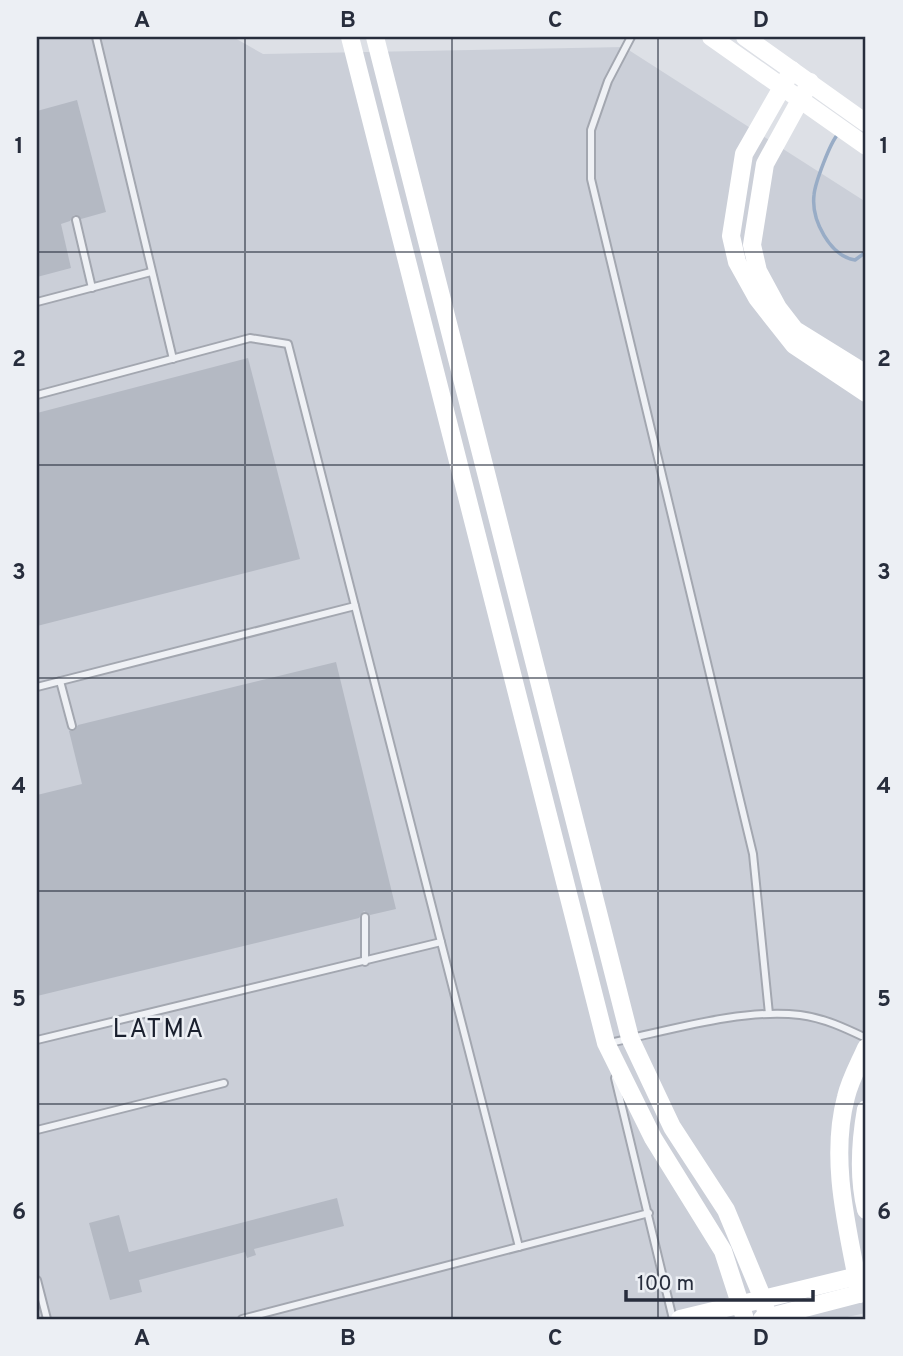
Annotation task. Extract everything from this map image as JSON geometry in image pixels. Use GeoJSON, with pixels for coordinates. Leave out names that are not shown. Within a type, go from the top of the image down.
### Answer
{"type":"FeatureCollection","features":[{"type":"Feature","properties":{"kind":"street"},"geometry":{"type":"LineString","coordinates":[[350,37],[606,1043],[653,1138],[723,1251],[744,1312]]}},
{"type":"Feature","properties":{"kind":"street"},"geometry":{"type":"LineString","coordinates":[[375,37],[630,1038],[672,1126],[726,1210],[763,1299],[766,1319],[862,1284]]}},
{"type":"Feature","properties":{"kind":"street"},"geometry":{"type":"LineString","coordinates":[[711,37],[862,142]]}},
{"type":"Feature","properties":{"kind":"street"},"geometry":{"type":"LineString","coordinates":[[745,37],[866,122]]}},
{"type":"Feature","properties":{"kind":"street"},"geometry":{"type":"LineString","coordinates":[[792,70],[744,154],[731,236],[737,262],[757,298],[794,345],[866,393]]}},
{"type":"Feature","properties":{"kind":"street"},"geometry":{"type":"LineString","coordinates":[[810,82],[765,164],[752,245],[758,271],[778,308],[794,330],[866,374]]}},
{"type":"Feature","properties":{"kind":"street"},"geometry":{"type":"LineString","coordinates":[[862,1284],[840,1178],[840,1126],[846,1095],[866,1048]]}},
{"type":"Feature","properties":{"kind":"street"},"geometry":{"type":"LineString","coordinates":[[866,1109],[861,1135],[861,1188],[866,1210]]}},
{"type":"Feature","properties":{"kind":"street"},"geometry":{"type":"LineString","coordinates":[[680,1319],[744,1312],[763,1299],[862,1284]]}},
{"type":"Feature","properties":{"kind":"lane"},"geometry":{"type":"LineString","coordinates":[[96,37],[173,359]]}},
{"type":"Feature","properties":{"kind":"lane"},"geometry":{"type":"LineString","coordinates":[[631,37],[608,81],[591,130],[592,179],[753,854],[769,1014]]}},
{"type":"Feature","properties":{"kind":"lane"},"geometry":{"type":"LineString","coordinates":[[76,220],[92,288]]}},
{"type":"Feature","properties":{"kind":"lane"},"geometry":{"type":"LineString","coordinates":[[37,302],[151,272]]}},
{"type":"Feature","properties":{"kind":"lane"},"geometry":{"type":"LineString","coordinates":[[37,395],[250,338],[288,344],[519,1247]]}},
{"type":"Feature","properties":{"kind":"lane"},"geometry":{"type":"LineString","coordinates":[[37,687],[355,606]]}},
{"type":"Feature","properties":{"kind":"lane"},"geometry":{"type":"LineString","coordinates":[[60,681],[72,726]]}},
{"type":"Feature","properties":{"kind":"lane"},"geometry":{"type":"LineString","coordinates":[[365,917],[365,962]]}},
{"type":"Feature","properties":{"kind":"lane"},"geometry":{"type":"LineString","coordinates":[[37,1040],[441,942]]}},
{"type":"Feature","properties":{"kind":"lane"},"geometry":{"type":"LineString","coordinates":[[673,1319],[606,1043],[769,1014],[802,1015],[836,1024],[866,1038]]}},
{"type":"Feature","properties":{"kind":"lane"},"geometry":{"type":"LineString","coordinates":[[37,1130],[224,1083]]}},
{"type":"Feature","properties":{"kind":"lane"},"geometry":{"type":"LineString","coordinates":[[242,1319],[649,1213]]}},
{"type":"Feature","properties":{"kind":"lane"},"geometry":{"type":"LineString","coordinates":[[37,1280],[47,1319]]}},
{"type":"Feature","properties":{"kind":"shaded area"},"geometry":{"type":"Polygon","coordinates":[[[37,37],[233,37],[263,54],[624,47],[866,202],[866,1313],[838,1319],[37,1319],[37,37]]]}},
{"type":"Feature","properties":{"kind":"building"},"geometry":{"type":"Polygon","coordinates":[[[77,100],[106,212],[81,219],[74,215],[70,221],[61,224],[71,268],[37,277],[37,111],[77,100]]]}},
{"type":"Feature","properties":{"kind":"building"},"geometry":{"type":"Polygon","coordinates":[[[248,358],[300,559],[37,626],[37,413],[248,358]]]}},
{"type":"Feature","properties":{"kind":"building"},"geometry":{"type":"Polygon","coordinates":[[[336,662],[396,909],[370,915],[364,911],[359,918],[37,996],[37,795],[82,784],[69,731],[75,730],[78,725],[336,662]]]}},
{"type":"Feature","properties":{"kind":"building"},"geometry":{"type":"Polygon","coordinates":[[[337,1198],[344,1226],[254,1249],[256,1255],[247,1258],[245,1252],[139,1280],[142,1292],[110,1300],[89,1223],[119,1215],[129,1252],[337,1198]]]}},
{"type":"Feature","properties":{"kind":"waterway"},"geometry":{"type":"LineString","coordinates":[[838,134],[817,182],[814,195],[816,215],[824,235],[838,252],[855,260],[866,252]]}},
{"type":"Feature","properties":{"kind":"district","name":"LATMA"},"geometry":{"type":"Point","coordinates":[159,1028]}}]}
